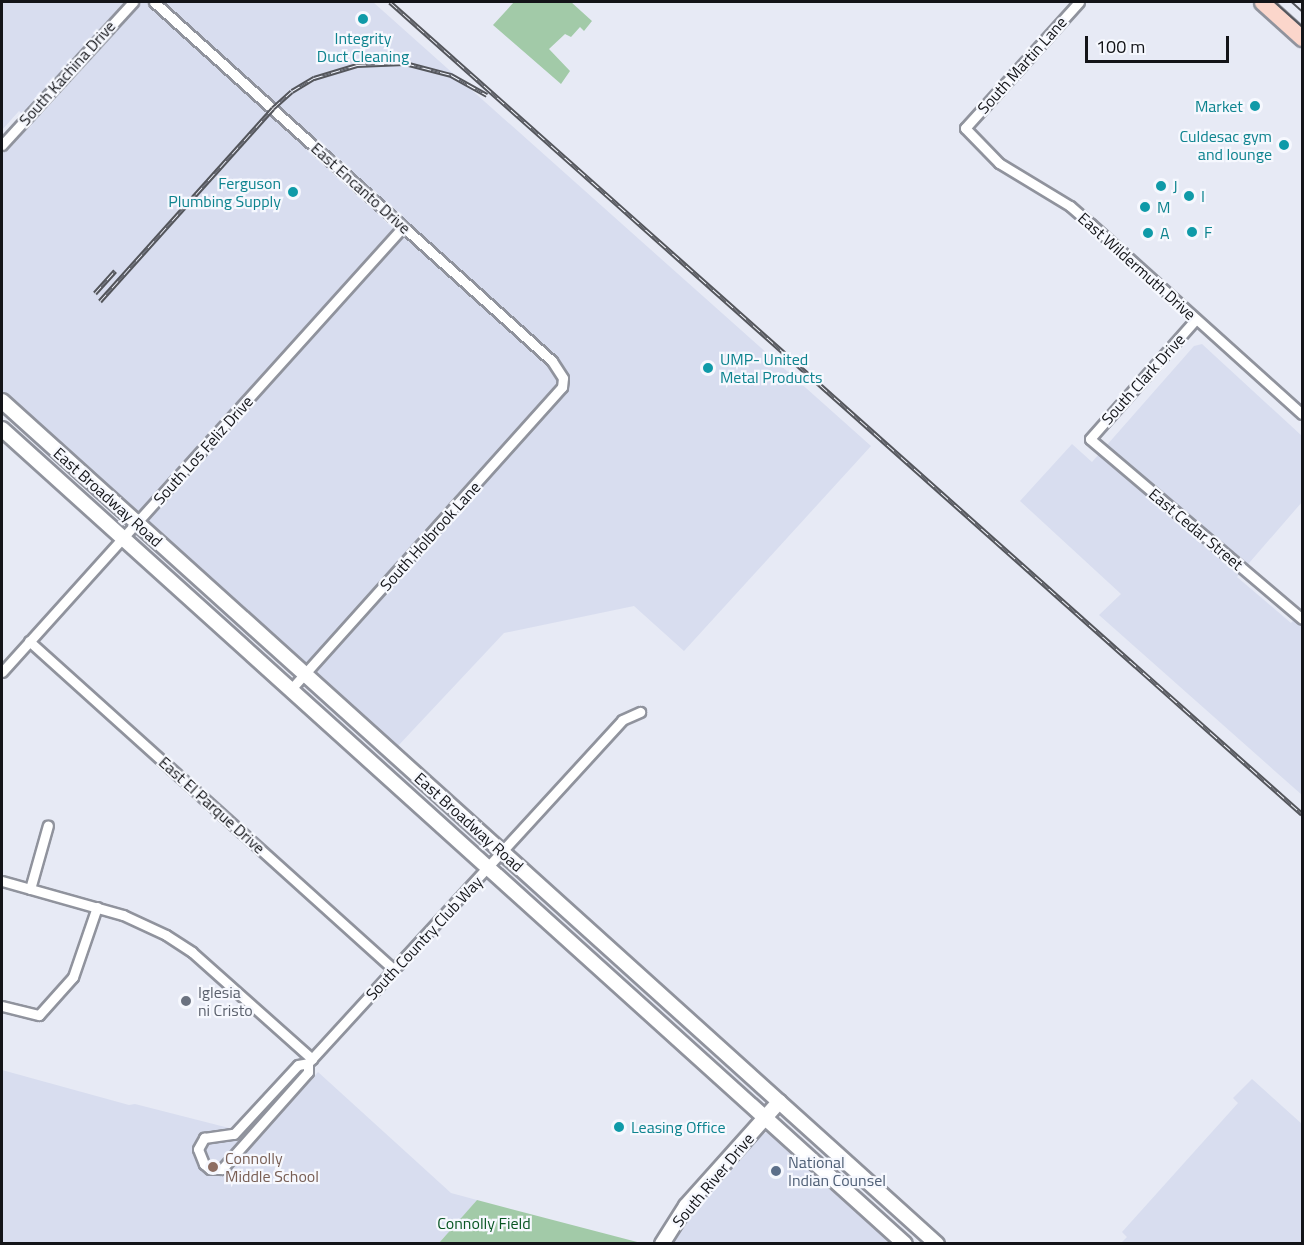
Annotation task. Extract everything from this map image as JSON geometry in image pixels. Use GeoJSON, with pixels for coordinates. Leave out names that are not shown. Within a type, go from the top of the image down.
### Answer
{"type":"FeatureCollection","features":[{"type":"Feature","properties":{"kind":"main road"},"geometry":{"type":"LineString","coordinates":[[1262,2],[1302,38]]}},
{"type":"Feature","properties":{"kind":"main road","name":"East Broadway Road"},"geometry":{"type":"LineString","coordinates":[[2,401],[937,1244]]}},
{"type":"Feature","properties":{"kind":"main road","name":"East Broadway Road"},"geometry":{"type":"LineString","coordinates":[[2,429],[905,1244]]}},
{"type":"Feature","properties":{"kind":"main road","name":"South River Drive"},"geometry":{"type":"LineString","coordinates":[[662,1244],[686,1206],[779,1102]]}},
{"type":"Feature","properties":{"kind":"street","name":"South Kachina Drive"},"geometry":{"type":"LineString","coordinates":[[2,145],[133,2]]}},
{"type":"Feature","properties":{"kind":"street","name":"East Encanto Drive"},"geometry":{"type":"LineString","coordinates":[[154,2],[552,361],[563,378]]}},
{"type":"Feature","properties":{"kind":"street","name":"South Martin Lane"},"geometry":{"type":"LineString","coordinates":[[965,128],[1079,2]]}},
{"type":"Feature","properties":{"kind":"street","name":"East Wildermuth Drive"},"geometry":{"type":"LineString","coordinates":[[965,128],[999,163],[1070,206],[1302,414]]}},
{"type":"Feature","properties":{"kind":"street","name":"South Los Feliz Drive"},"geometry":{"type":"LineString","coordinates":[[2,672],[403,227]]}},
{"type":"Feature","properties":{"kind":"street","name":"South Clark Drive"},"geometry":{"type":"LineString","coordinates":[[1090,439],[1196,319]]}},
{"type":"Feature","properties":{"kind":"street","name":"South Holbrook Lane"},"geometry":{"type":"LineString","coordinates":[[290,690],[562,387],[563,378]]}},
{"type":"Feature","properties":{"kind":"street","name":"East Cedar Street"},"geometry":{"type":"LineString","coordinates":[[1090,439],[1302,619]]}},
{"type":"Feature","properties":{"kind":"street","name":"East El Parque Drive"},"geometry":{"type":"LineString","coordinates":[[29,641],[394,970]]}},
{"type":"Feature","properties":{"kind":"street","name":"South Country Club Way"},"geometry":{"type":"LineString","coordinates":[[310,1061],[308,1072],[222,1169],[210,1169],[204,1164],[198,1149],[204,1138],[234,1134],[298,1065],[310,1061],[503,853],[622,720],[640,712]]}},
{"type":"Feature","properties":{"kind":"street"},"geometry":{"type":"LineString","coordinates":[[30,889],[48,825]]}},
{"type":"Feature","properties":{"kind":"street"},"geometry":{"type":"LineString","coordinates":[[2,881],[97,906],[146,924],[182,945],[310,1061]]}},
{"type":"Feature","properties":{"kind":"street"},"geometry":{"type":"LineString","coordinates":[[2,1006],[39,1015],[73,977],[97,906]]}},
{"type":"Feature","properties":{"kind":"shaded area"},"geometry":{"type":"Polygon","coordinates":[[[2,2],[373,2],[871,446],[684,651],[634,606],[504,633],[397,747],[2,391],[2,154],[30,121],[19,111],[2,130],[2,2]]]}},
{"type":"Feature","properties":{"kind":"shaded area"},"geometry":{"type":"Polygon","coordinates":[[[1202,344],[1302,436],[1302,502],[1237,577],[1291,623],[1302,611],[1302,795],[1099,615],[1121,594],[1020,501],[1072,444],[1092,462],[1194,346],[1202,344]]]}},
{"type":"Feature","properties":{"kind":"shaded area","name":"Connolly Middle School"},"geometry":{"type":"Polygon","coordinates":[[[2,1070],[129,1105],[135,1104],[233,1129],[254,1142],[318,1072],[451,1193],[477,1200],[439,1243],[2,1243],[2,1070]]]}},
{"type":"Feature","properties":{"kind":"shaded area"},"geometry":{"type":"Polygon","coordinates":[[[1252,1079],[1302,1124],[1302,1243],[1121,1243],[1127,1237],[1122,1232],[1238,1103],[1233,1098],[1252,1079]]]}},
{"type":"Feature","properties":{"kind":"shaded area"},"geometry":{"type":"Polygon","coordinates":[[[769,1131],[894,1243],[670,1244],[691,1213],[760,1136],[769,1131]]]}},
{"type":"Feature","properties":{"kind":"green space"},"geometry":{"type":"Polygon","coordinates":[[[514,2],[571,2],[592,21],[584,31],[580,27],[571,37],[565,34],[549,49],[570,71],[561,84],[493,25],[514,2]]]}},
{"type":"Feature","properties":{"kind":"green space","name":"Connolly Field"},"geometry":{"type":"Polygon","coordinates":[[[477,1200],[641,1243],[439,1243],[477,1200]]]}},
{"type":"Feature","properties":{"kind":"tram line"},"geometry":{"type":"LineString","coordinates":[[1275,2],[1302,26]]}},
{"type":"Feature","properties":{"kind":"tram line"},"geometry":{"type":"LineString","coordinates":[[1292,2],[1302,11]]}},
{"type":"Feature","properties":{"kind":"railway"},"geometry":{"type":"LineString","coordinates":[[390,2],[1302,814]]}},
{"type":"Feature","properties":{"kind":"railway"},"geometry":{"type":"LineString","coordinates":[[100,301],[273,108],[292,91],[314,78],[357,65],[405,63],[451,75],[487,95]]}},
{"type":"Feature","properties":{"kind":"railway"},"geometry":{"type":"LineString","coordinates":[[95,293],[115,271]]}},
{"type":"Feature","properties":{"kind":"place","name":"Integrity Duct Cleaning"},"geometry":{"type":"Point","coordinates":[363,19]}},
{"type":"Feature","properties":{"kind":"place","name":"Market"},"geometry":{"type":"Point","coordinates":[1255,106]}},
{"type":"Feature","properties":{"kind":"place","name":"Culdesac gym and lounge"},"geometry":{"type":"Point","coordinates":[1284,145]}},
{"type":"Feature","properties":{"kind":"place","name":"J"},"geometry":{"type":"Point","coordinates":[1161,186]}},
{"type":"Feature","properties":{"kind":"place","name":"Ferguson Plumbing Supply"},"geometry":{"type":"Point","coordinates":[293,192]}},
{"type":"Feature","properties":{"kind":"place","name":"I"},"geometry":{"type":"Point","coordinates":[1189,196]}},
{"type":"Feature","properties":{"kind":"place","name":"M"},"geometry":{"type":"Point","coordinates":[1145,207]}},
{"type":"Feature","properties":{"kind":"place","name":"F"},"geometry":{"type":"Point","coordinates":[1192,232]}},
{"type":"Feature","properties":{"kind":"place","name":"A"},"geometry":{"type":"Point","coordinates":[1148,233]}},
{"type":"Feature","properties":{"kind":"place","name":"UMP- United Metal Products"},"geometry":{"type":"Point","coordinates":[708,368]}},
{"type":"Feature","properties":{"kind":"place","name":"Iglesia ni Cristo"},"geometry":{"type":"Point","coordinates":[186,1001]}},
{"type":"Feature","properties":{"kind":"place","name":"Leasing Office"},"geometry":{"type":"Point","coordinates":[619,1127]}},
{"type":"Feature","properties":{"kind":"place","name":"Connolly Middle School"},"geometry":{"type":"Point","coordinates":[213,1167]}},
{"type":"Feature","properties":{"kind":"place","name":"National Indian Counsel"},"geometry":{"type":"Point","coordinates":[776,1171]}}]}
